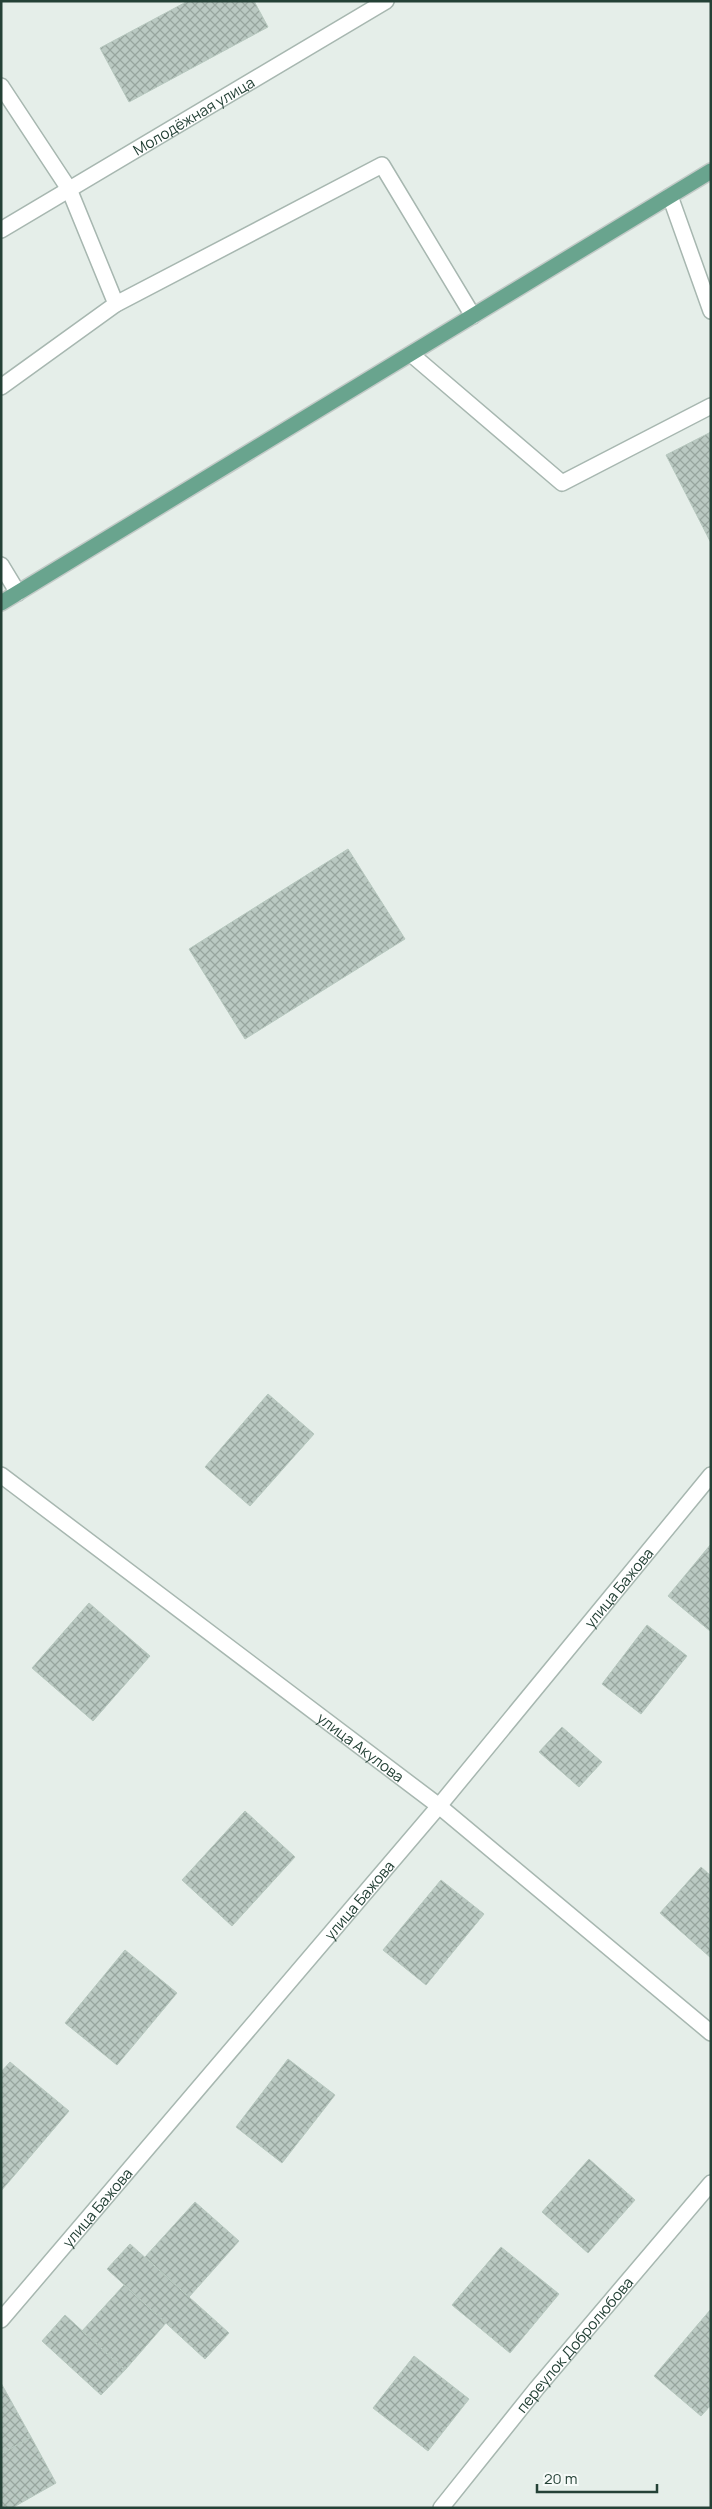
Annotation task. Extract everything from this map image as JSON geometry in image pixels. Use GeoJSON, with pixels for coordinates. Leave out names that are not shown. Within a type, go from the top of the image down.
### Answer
{"type":"FeatureCollection","features":[{"type":"Feature","properties":{"kind":"main road"},"geometry":{"type":"LineString","coordinates":[[1,603],[711,171]]}},
{"type":"Feature","properties":{"kind":"street","name":"Молодёжная улица"},"geometry":{"type":"LineString","coordinates":[[1,230],[386,1]]}},
{"type":"Feature","properties":{"kind":"street"},"geometry":{"type":"LineString","coordinates":[[1,86],[69,189],[116,304]]}},
{"type":"Feature","properties":{"kind":"street"},"geometry":{"type":"LineString","coordinates":[[1,387],[116,304],[382,165],[473,316]]}},
{"type":"Feature","properties":{"kind":"street"},"geometry":{"type":"LineString","coordinates":[[670,196],[711,311]]}},
{"type":"Feature","properties":{"kind":"street"},"geometry":{"type":"LineString","coordinates":[[411,354],[562,483],[711,406]]}},
{"type":"Feature","properties":{"kind":"street"},"geometry":{"type":"LineString","coordinates":[[1,565],[18,593]]}},
{"type":"Feature","properties":{"kind":"street","name":"улица Акулова"},"geometry":{"type":"LineString","coordinates":[[1,1475],[439,1806],[711,2032]]}},
{"type":"Feature","properties":{"kind":"street","name":"улица Бажова"},"geometry":{"type":"LineString","coordinates":[[1,2320],[439,1806],[711,1475]]}},
{"type":"Feature","properties":{"kind":"street","name":"переулок Добролюбова"},"geometry":{"type":"LineString","coordinates":[[441,2508],[537,2388],[711,2183]]}},
{"type":"Feature","properties":{"kind":"building"},"geometry":{"type":"Polygon","coordinates":[[[188,1],[254,1],[268,27],[129,102],[100,48],[188,1]]]}},
{"type":"Feature","properties":{"kind":"building"},"geometry":{"type":"Polygon","coordinates":[[[711,432],[711,543],[666,455],[711,432]]]}},
{"type":"Feature","properties":{"kind":"building"},"geometry":{"type":"Polygon","coordinates":[[[348,849],[405,939],[245,1039],[189,949],[348,849]]]}},
{"type":"Feature","properties":{"kind":"building"},"geometry":{"type":"Polygon","coordinates":[[[268,1394],[314,1434],[250,1506],[205,1467],[268,1394]]]}},
{"type":"Feature","properties":{"kind":"building"},"geometry":{"type":"Polygon","coordinates":[[[711,1544],[711,1630],[710,1631],[668,1596],[711,1544]]]}},
{"type":"Feature","properties":{"kind":"building"},"geometry":{"type":"Polygon","coordinates":[[[89,1603],[150,1656],[93,1721],[32,1668],[89,1603]]]}},
{"type":"Feature","properties":{"kind":"building"},"geometry":{"type":"Polygon","coordinates":[[[647,1625],[687,1656],[641,1714],[602,1684],[647,1625]]]}},
{"type":"Feature","properties":{"kind":"building"},"geometry":{"type":"Polygon","coordinates":[[[562,1727],[602,1762],[579,1787],[539,1752],[562,1727]]]}},
{"type":"Feature","properties":{"kind":"building"},"geometry":{"type":"Polygon","coordinates":[[[245,1811],[295,1857],[232,1926],[182,1880],[245,1811]]]}},
{"type":"Feature","properties":{"kind":"building"},"geometry":{"type":"Polygon","coordinates":[[[701,1867],[711,1876],[711,1958],[660,1913],[701,1867]]]}},
{"type":"Feature","properties":{"kind":"building"},"geometry":{"type":"Polygon","coordinates":[[[441,1880],[484,1914],[426,1985],[383,1950],[441,1880]]]}},
{"type":"Feature","properties":{"kind":"building"},"geometry":{"type":"Polygon","coordinates":[[[125,1950],[177,1993],[117,2065],[65,2023],[125,1950]]]}},
{"type":"Feature","properties":{"kind":"building"},"geometry":{"type":"Polygon","coordinates":[[[288,2059],[335,2095],[282,2163],[236,2127],[288,2059]]]}},
{"type":"Feature","properties":{"kind":"building"},"geometry":{"type":"Polygon","coordinates":[[[10,2062],[69,2111],[1,2191],[1,2072],[10,2062]]]}},
{"type":"Feature","properties":{"kind":"building"},"geometry":{"type":"Polygon","coordinates":[[[589,2159],[635,2200],[588,2253],[542,2212],[589,2159]]]}},
{"type":"Feature","properties":{"kind":"building"},"geometry":{"type":"Polygon","coordinates":[[[195,2202],[239,2241],[189,2297],[145,2257],[195,2202]]]}},
{"type":"Feature","properties":{"kind":"building"},"geometry":{"type":"Polygon","coordinates":[[[130,2244],[229,2333],[205,2359],[107,2269],[130,2244]]]}},
{"type":"Feature","properties":{"kind":"building"},"geometry":{"type":"Polygon","coordinates":[[[501,2247],[559,2294],[510,2353],[452,2305],[501,2247]]]}},
{"type":"Feature","properties":{"kind":"building"},"geometry":{"type":"Polygon","coordinates":[[[124,2285],[166,2323],[125,2370],[82,2331],[124,2285]]]}},
{"type":"Feature","properties":{"kind":"building"},"geometry":{"type":"Polygon","coordinates":[[[711,2309],[711,2405],[701,2416],[654,2376],[711,2309]]]}},
{"type":"Feature","properties":{"kind":"building"},"geometry":{"type":"Polygon","coordinates":[[[65,2315],[125,2370],[101,2395],[42,2341],[65,2315]]]}},
{"type":"Feature","properties":{"kind":"building"},"geometry":{"type":"Polygon","coordinates":[[[414,2356],[469,2399],[428,2451],[373,2408],[414,2356]]]}},
{"type":"Feature","properties":{"kind":"building"},"geometry":{"type":"Polygon","coordinates":[[[1,2383],[31,2437],[1,2454],[1,2383]]]}},
{"type":"Feature","properties":{"kind":"building"},"geometry":{"type":"Polygon","coordinates":[[[31,2437],[56,2483],[12,2508],[1,2508],[1,2454],[31,2437]]]}}]}
